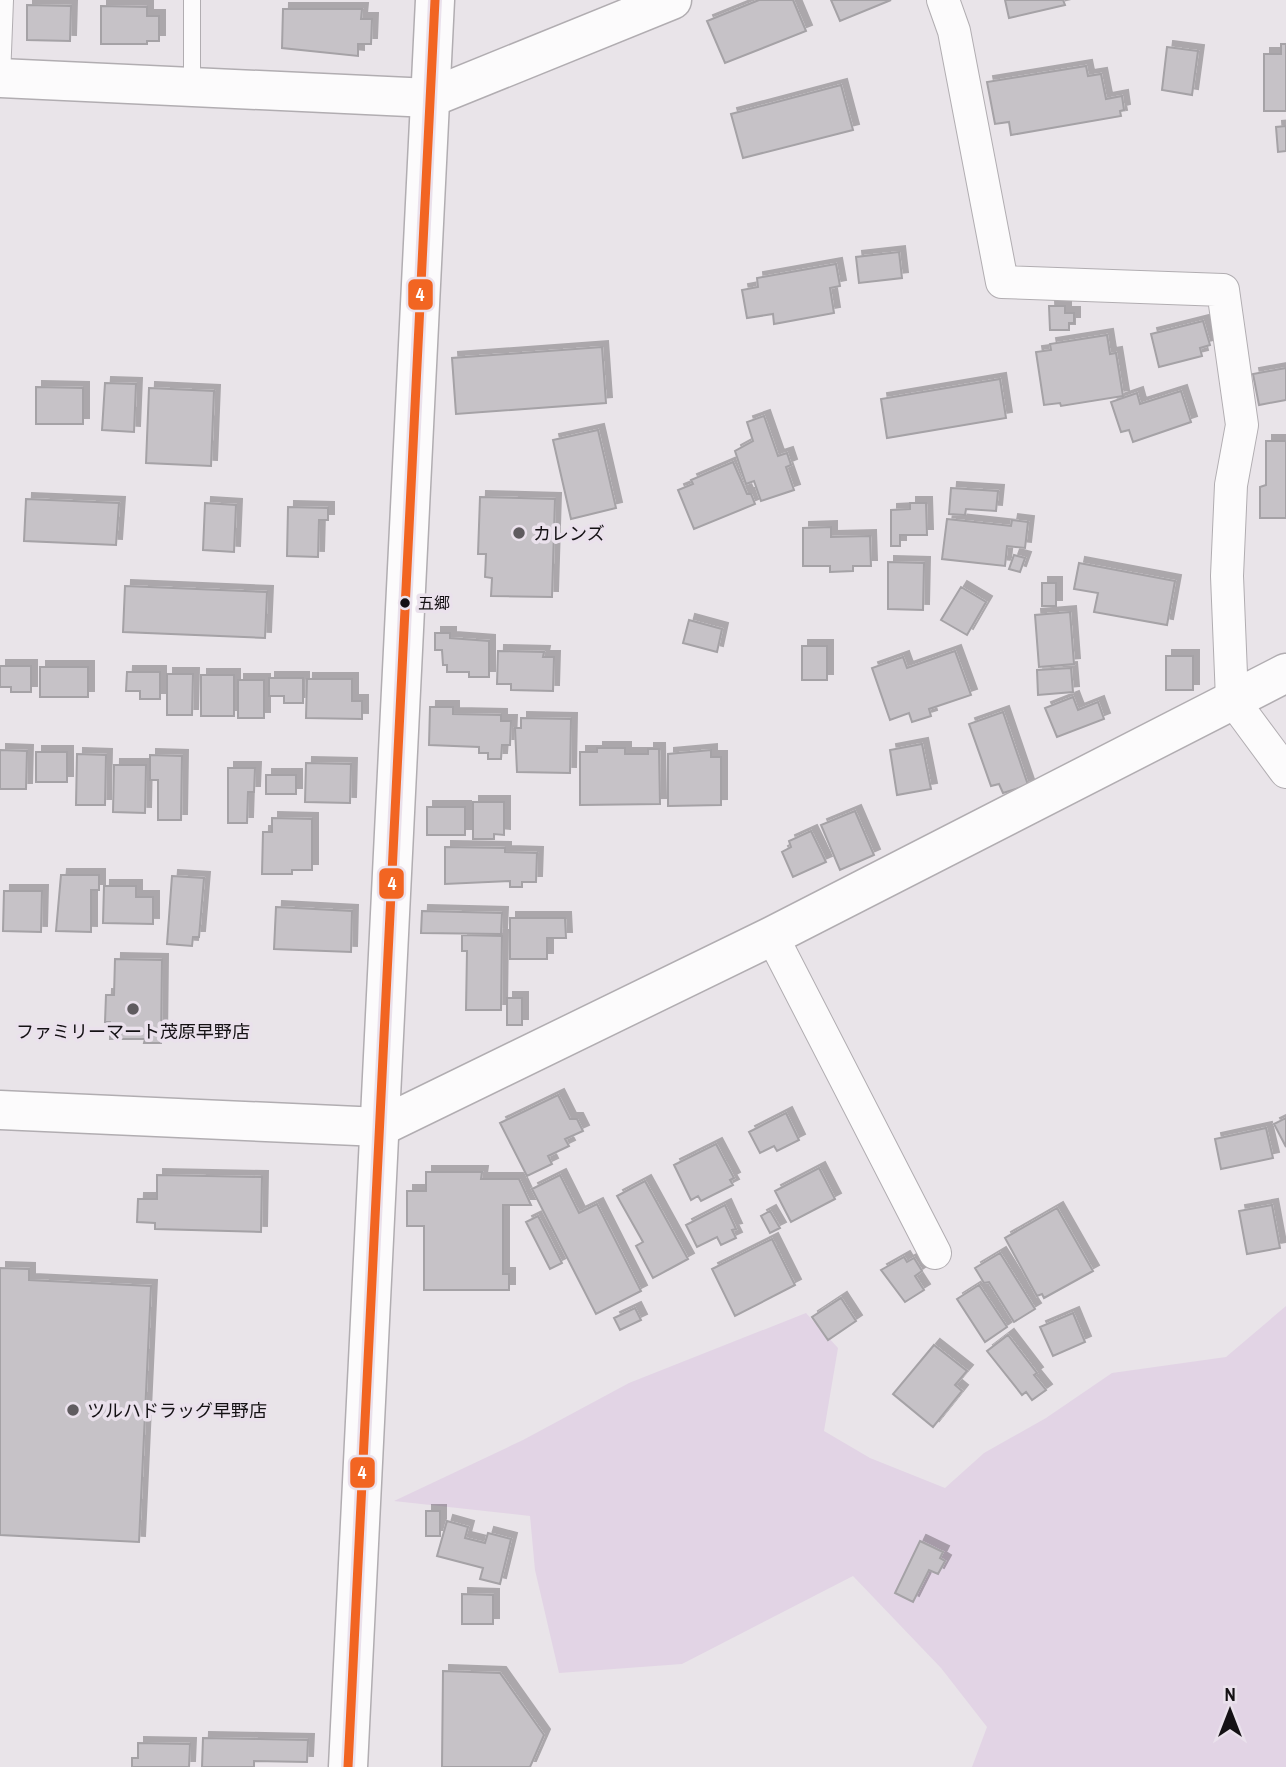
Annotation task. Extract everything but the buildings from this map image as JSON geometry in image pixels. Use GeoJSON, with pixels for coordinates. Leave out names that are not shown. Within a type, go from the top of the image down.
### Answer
{"type":"FeatureCollection","features":[{"type":"Feature","properties":{"kind":"street"},"geometry":{"type":"LineString","coordinates":[[348,1767],[435,0]]}},
{"type":"Feature","properties":{"kind":"street"},"geometry":{"type":"LineString","coordinates":[[1,78],[430,98],[671,0]]}},
{"type":"Feature","properties":{"kind":"street"},"geometry":{"type":"LineString","coordinates":[[943,0],[954,31],[1002,282],[1223,290],[1242,425],[1231,485],[1227,576],[1232,699],[1286,772]]}},
{"type":"Feature","properties":{"kind":"street"},"geometry":{"type":"LineString","coordinates":[[0,1110],[380,1127],[772,936],[1286,673]]}},
{"type":"Feature","properties":{"kind":"street"},"geometry":{"type":"LineString","coordinates":[[772,936],[935,1253]]}},
{"type":"Feature","properties":{"kind":"lane"},"geometry":{"type":"LineString","coordinates":[[1,78],[5,0]]}},
{"type":"Feature","properties":{"kind":"lane"},"geometry":{"type":"LineString","coordinates":[[192,0],[192,87]]}},
{"type":"Feature","properties":{"kind":"shaded area"},"geometry":{"type":"Polygon","coordinates":[[[1286,1306],[1286,1767],[972,1767],[987,1727],[941,1668],[853,1576],[682,1664],[559,1673],[535,1570],[530,1516],[394,1501],[523,1440],[629,1383],[806,1313],[838,1348],[824,1431],[870,1458],[945,1488],[984,1453],[1046,1418],[1112,1373],[1226,1357],[1286,1306]]]}},
{"type":"Feature","properties":{"kind":"transit line","name":"4"},"geometry":{"type":"LineString","coordinates":[[348,1767],[435,0]]}},
{"type":"Feature","properties":{"kind":"place","name":"カレンズ"},"geometry":{"type":"Point","coordinates":[519,533]}},
{"type":"Feature","properties":{"kind":"place","name":"五郷"},"geometry":{"type":"Point","coordinates":[405,603]}},
{"type":"Feature","properties":{"kind":"place","name":"ファミリーマート茂原早野店"},"geometry":{"type":"Point","coordinates":[133,1009]}},
{"type":"Feature","properties":{"kind":"place","name":"ツルハドラッグ早野店"},"geometry":{"type":"Point","coordinates":[73,1410]}}]}
